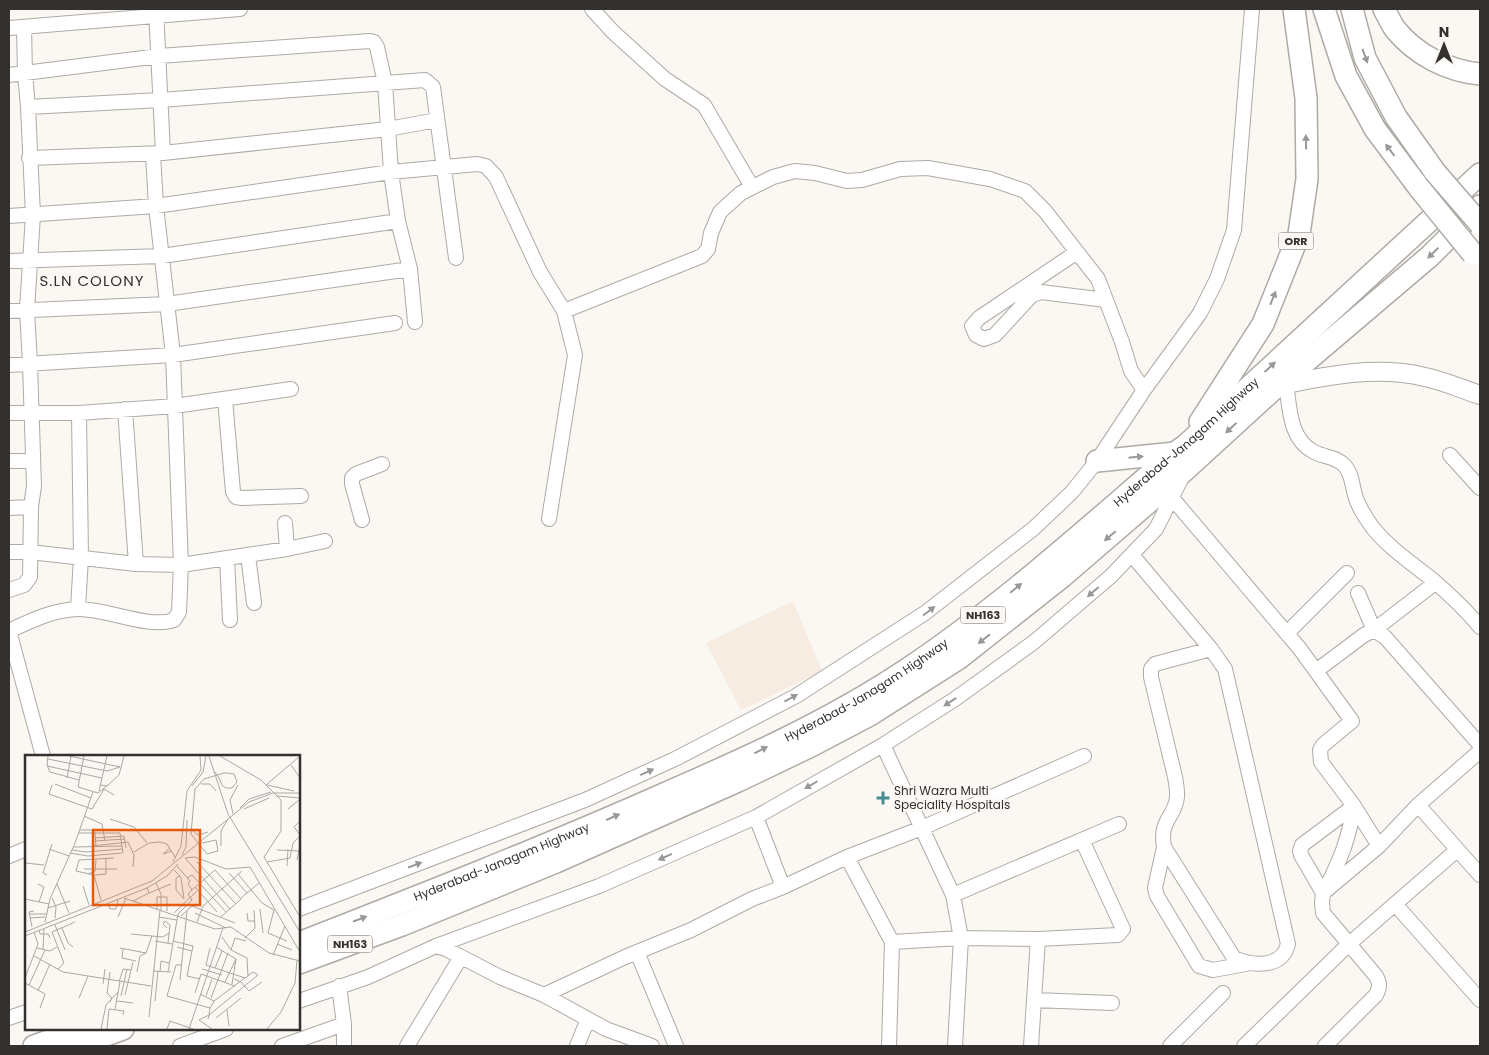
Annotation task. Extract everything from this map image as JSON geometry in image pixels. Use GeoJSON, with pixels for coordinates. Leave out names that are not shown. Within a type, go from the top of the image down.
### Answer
{"type":"FeatureCollection","features":[{"type":"Feature","properties":{"kind":"highway","name":"ORR"},"geometry":{"type":"LineString","coordinates":[[1182,457],[1263,324],[1299,234],[1307,179],[1306,98],[1294,9]]}},
{"type":"Feature","properties":{"kind":"highway"},"geometry":{"type":"LineString","coordinates":[[1324,9],[1350,84],[1375,129],[1420,190],[1477,257]]}},
{"type":"Feature","properties":{"kind":"highway"},"geometry":{"type":"LineString","coordinates":[[1352,9],[1365,58],[1396,118],[1435,172],[1480,224]]}},
{"type":"Feature","properties":{"kind":"highway"},"geometry":{"type":"LineString","coordinates":[[1384,9],[1394,28],[1414,49],[1440,63],[1470,73],[1480,74]]}},
{"type":"Feature","properties":{"kind":"highway","name":"Hyderabad-Janagam Highway"},"geometry":{"type":"LineString","coordinates":[[300,963],[402,925],[556,862],[738,781],[870,715],[958,659],[1063,576],[1182,457],[1480,174]]}},
{"type":"Feature","properties":{"kind":"highway","name":"Hyderabad-Janagam Highway"},"geometry":{"type":"LineString","coordinates":[[300,943],[577,833],[741,761],[824,719],[904,671],[971,624],[1182,457],[1281,385],[1430,256],[1480,206]]}},
{"type":"Feature","properties":{"kind":"highway"},"geometry":{"type":"LineString","coordinates":[[1097,460],[1182,457]]}},
{"type":"Feature","properties":{"kind":"highway"},"geometry":{"type":"LineString","coordinates":[[34,1046],[78,1030]]}},
{"type":"Feature","properties":{"kind":"highway"},"geometry":{"type":"LineString","coordinates":[[76,1046],[120,1030]]}},
{"type":"Feature","properties":{"kind":"main road"},"geometry":{"type":"LineString","coordinates":[[1281,385],[1321,376],[1377,371],[1425,377],[1480,395]]}},
{"type":"Feature","properties":{"kind":"street"},"geometry":{"type":"LineString","coordinates":[[9,28],[156,12],[240,9]]}},
{"type":"Feature","properties":{"kind":"street"},"geometry":{"type":"LineString","coordinates":[[592,9],[613,32],[665,79],[704,105],[752,187]]}},
{"type":"Feature","properties":{"kind":"street"},"geometry":{"type":"LineString","coordinates":[[300,908],[585,800],[675,759],[796,696],[925,614],[1033,529],[1072,492],[1097,460],[1144,390],[1200,313],[1217,278],[1234,230],[1252,9]]}},
{"type":"Feature","properties":{"kind":"street"},"geometry":{"type":"LineString","coordinates":[[43,755],[9,631],[57,612],[78,609],[107,612],[154,623],[174,620],[179,612],[181,565],[173,355],[156,206],[161,100],[156,12]]}},
{"type":"Feature","properties":{"kind":"street"},"geometry":{"type":"LineString","coordinates":[[9,590],[24,585],[28,581],[31,507],[34,486],[30,364],[26,310],[33,215],[24,27]]}},
{"type":"Feature","properties":{"kind":"street"},"geometry":{"type":"LineString","coordinates":[[9,75],[159,56],[370,40],[376,44],[385,83],[391,172],[398,221],[410,269],[415,322]]}},
{"type":"Feature","properties":{"kind":"street"},"geometry":{"type":"LineString","coordinates":[[28,107],[161,100],[422,79],[428,81],[432,87],[456,258]]}},
{"type":"Feature","properties":{"kind":"street"},"geometry":{"type":"LineString","coordinates":[[29,158],[158,154],[388,129],[437,120]]}},
{"type":"Feature","properties":{"kind":"street"},"geometry":{"type":"LineString","coordinates":[[9,216],[156,206],[391,172],[444,166],[477,164],[486,166],[491,169],[540,272],[564,311],[576,355],[549,519]]}},
{"type":"Feature","properties":{"kind":"street"},"geometry":{"type":"LineString","coordinates":[[564,311],[702,256],[708,249],[720,212],[741,193],[774,177],[794,171],[815,173],[847,181],[862,180],[900,169],[928,168],[990,179],[1025,190],[1045,211],[1098,279],[1122,342],[1130,371],[1144,390]]}},
{"type":"Feature","properties":{"kind":"street"},"geometry":{"type":"LineString","coordinates":[[9,261],[162,256],[398,221]]}},
{"type":"Feature","properties":{"kind":"street"},"geometry":{"type":"LineString","coordinates":[[1077,252],[979,318],[972,326],[976,335],[984,339],[995,335],[1032,295],[1041,292],[1106,300]]}},
{"type":"Feature","properties":{"kind":"street"},"geometry":{"type":"LineString","coordinates":[[9,310],[167,304],[410,269]]}},
{"type":"Feature","properties":{"kind":"street"},"geometry":{"type":"LineString","coordinates":[[9,365],[173,355],[395,323]]}},
{"type":"Feature","properties":{"kind":"street"},"geometry":{"type":"LineString","coordinates":[[1281,385],[1293,428],[1300,440],[1314,452],[1339,461],[1344,465],[1350,473],[1355,496],[1361,510],[1373,527],[1387,543],[1436,583],[1480,627]]}},
{"type":"Feature","properties":{"kind":"street"},"geometry":{"type":"LineString","coordinates":[[9,413],[78,413],[175,406],[291,389]]}},
{"type":"Feature","properties":{"kind":"street"},"geometry":{"type":"LineString","coordinates":[[225,399],[233,492],[236,497],[301,496]]}},
{"type":"Feature","properties":{"kind":"street"},"geometry":{"type":"LineString","coordinates":[[124,409],[136,564]]}},
{"type":"Feature","properties":{"kind":"street"},"geometry":{"type":"LineString","coordinates":[[78,413],[80,558],[78,609]]}},
{"type":"Feature","properties":{"kind":"street"},"geometry":{"type":"LineString","coordinates":[[1450,455],[1480,488]]}},
{"type":"Feature","properties":{"kind":"street"},"geometry":{"type":"LineString","coordinates":[[300,1001],[368,976],[436,946],[599,886],[756,816],[883,744],[955,699],[1034,642],[1111,576],[1156,529],[1172,498],[1182,457]]}},
{"type":"Feature","properties":{"kind":"street"},"geometry":{"type":"LineString","coordinates":[[9,461],[33,461]]}},
{"type":"Feature","properties":{"kind":"street"},"geometry":{"type":"LineString","coordinates":[[362,520],[352,478],[356,474],[382,464]]}},
{"type":"Feature","properties":{"kind":"street"},"geometry":{"type":"LineString","coordinates":[[1172,498],[1287,633],[1352,721],[1323,745],[1320,750],[1321,762],[1354,806],[1379,846]]}},
{"type":"Feature","properties":{"kind":"street"},"geometry":{"type":"LineString","coordinates":[[9,508],[31,507]]}},
{"type":"Feature","properties":{"kind":"street"},"geometry":{"type":"LineString","coordinates":[[285,523],[287,549]]}},
{"type":"Feature","properties":{"kind":"street"},"geometry":{"type":"LineString","coordinates":[[9,552],[30,552],[136,564],[181,565],[287,549],[325,541]]}},
{"type":"Feature","properties":{"kind":"street"},"geometry":{"type":"LineString","coordinates":[[248,555],[254,603]]}},
{"type":"Feature","properties":{"kind":"street"},"geometry":{"type":"LineString","coordinates":[[1132,555],[1211,649],[1225,669],[1288,944],[1286,953],[1278,960],[1264,964],[1246,964],[1213,970],[1199,966],[1157,896],[1155,888],[1164,847],[1162,835],[1164,824],[1174,807],[1177,797],[1175,778],[1151,677],[1151,669],[1155,664],[1211,649]]}},
{"type":"Feature","properties":{"kind":"street"},"geometry":{"type":"LineString","coordinates":[[227,558],[230,620]]}},
{"type":"Feature","properties":{"kind":"street"},"geometry":{"type":"LineString","coordinates":[[1287,633],[1347,573]]}},
{"type":"Feature","properties":{"kind":"street"},"geometry":{"type":"LineString","coordinates":[[1316,671],[1436,583]]}},
{"type":"Feature","properties":{"kind":"street"},"geometry":{"type":"LineString","coordinates":[[1358,593],[1374,630],[1385,637],[1480,745]]}},
{"type":"Feature","properties":{"kind":"street"},"geometry":{"type":"LineString","coordinates":[[883,744],[953,895],[961,938],[955,1046]]}},
{"type":"Feature","properties":{"kind":"street"},"geometry":{"type":"LineString","coordinates":[[1323,893],[1379,846],[1418,805],[1480,751]]}},
{"type":"Feature","properties":{"kind":"street"},"geometry":{"type":"LineString","coordinates":[[544,995],[637,952],[691,930],[752,899],[783,887],[847,857],[922,828],[1084,756]]}},
{"type":"Feature","properties":{"kind":"street"},"geometry":{"type":"LineString","coordinates":[[1418,805],[1480,876]]}},
{"type":"Feature","properties":{"kind":"street"},"geometry":{"type":"LineString","coordinates":[[1323,893],[1301,855],[1302,845],[1354,806]]}},
{"type":"Feature","properties":{"kind":"street"},"geometry":{"type":"LineString","coordinates":[[1325,1046],[1379,990],[1379,981],[1323,913],[1323,893],[1342,858],[1351,826],[1354,806]]}},
{"type":"Feature","properties":{"kind":"street"},"geometry":{"type":"LineString","coordinates":[[756,816],[783,887]]}},
{"type":"Feature","properties":{"kind":"street"},"geometry":{"type":"LineString","coordinates":[[953,895],[1119,824]]}},
{"type":"Feature","properties":{"kind":"street"},"geometry":{"type":"LineString","coordinates":[[892,942],[961,938],[1038,939],[1118,935],[1122,933],[1123,929],[1082,840]]}},
{"type":"Feature","properties":{"kind":"street"},"geometry":{"type":"LineString","coordinates":[[1164,847],[1234,958],[1246,964]]}},
{"type":"Feature","properties":{"kind":"street"},"geometry":{"type":"LineString","coordinates":[[9,856],[25,849]]}},
{"type":"Feature","properties":{"kind":"street"},"geometry":{"type":"LineString","coordinates":[[1244,1046],[1349,944],[1457,850]]}},
{"type":"Feature","properties":{"kind":"street"},"geometry":{"type":"LineString","coordinates":[[847,857],[892,942],[889,1046]]}},
{"type":"Feature","properties":{"kind":"street"},"geometry":{"type":"LineString","coordinates":[[1395,904],[1480,1000]]}},
{"type":"Feature","properties":{"kind":"street"},"geometry":{"type":"LineString","coordinates":[[1031,1046],[1038,939]]}},
{"type":"Feature","properties":{"kind":"street"},"geometry":{"type":"LineString","coordinates":[[436,946],[500,977],[544,995],[606,1029],[652,1046]]}},
{"type":"Feature","properties":{"kind":"street"},"geometry":{"type":"LineString","coordinates":[[637,952],[676,1046]]}},
{"type":"Feature","properties":{"kind":"street"},"geometry":{"type":"LineString","coordinates":[[407,1046],[460,957]]}},
{"type":"Feature","properties":{"kind":"street"},"geometry":{"type":"LineString","coordinates":[[339,986],[344,1024],[344,1046]]}},
{"type":"Feature","properties":{"kind":"street"},"geometry":{"type":"LineString","coordinates":[[1170,1046],[1223,993]]}},
{"type":"Feature","properties":{"kind":"street"},"geometry":{"type":"LineString","coordinates":[[1034,1000],[1112,1002]]}},
{"type":"Feature","properties":{"kind":"street"},"geometry":{"type":"LineString","coordinates":[[9,1018],[25,1012]]}},
{"type":"Feature","properties":{"kind":"street"},"geometry":{"type":"LineString","coordinates":[[577,1046],[588,1019]]}},
{"type":"Feature","properties":{"kind":"street"},"geometry":{"type":"LineString","coordinates":[[282,1046],[344,1024]]}},
{"type":"Feature","properties":{"kind":"street"},"geometry":{"type":"LineString","coordinates":[[180,1046],[212,1040],[225,1030]]}},
{"type":"Feature","properties":{"kind":"shaded area"},"geometry":{"type":"Polygon","coordinates":[[[793,601],[822,671],[741,710],[706,643],[793,601]]]}},
{"type":"Feature","properties":{"kind":"place","name":"Shri Wazra Multi Speciality Hospitals"},"geometry":{"type":"Point","coordinates":[883,798]}},
{"type":"Feature","properties":{"kind":"district","name":"S.LN COLONY"},"geometry":{"type":"Point","coordinates":[92,281]}}]}
